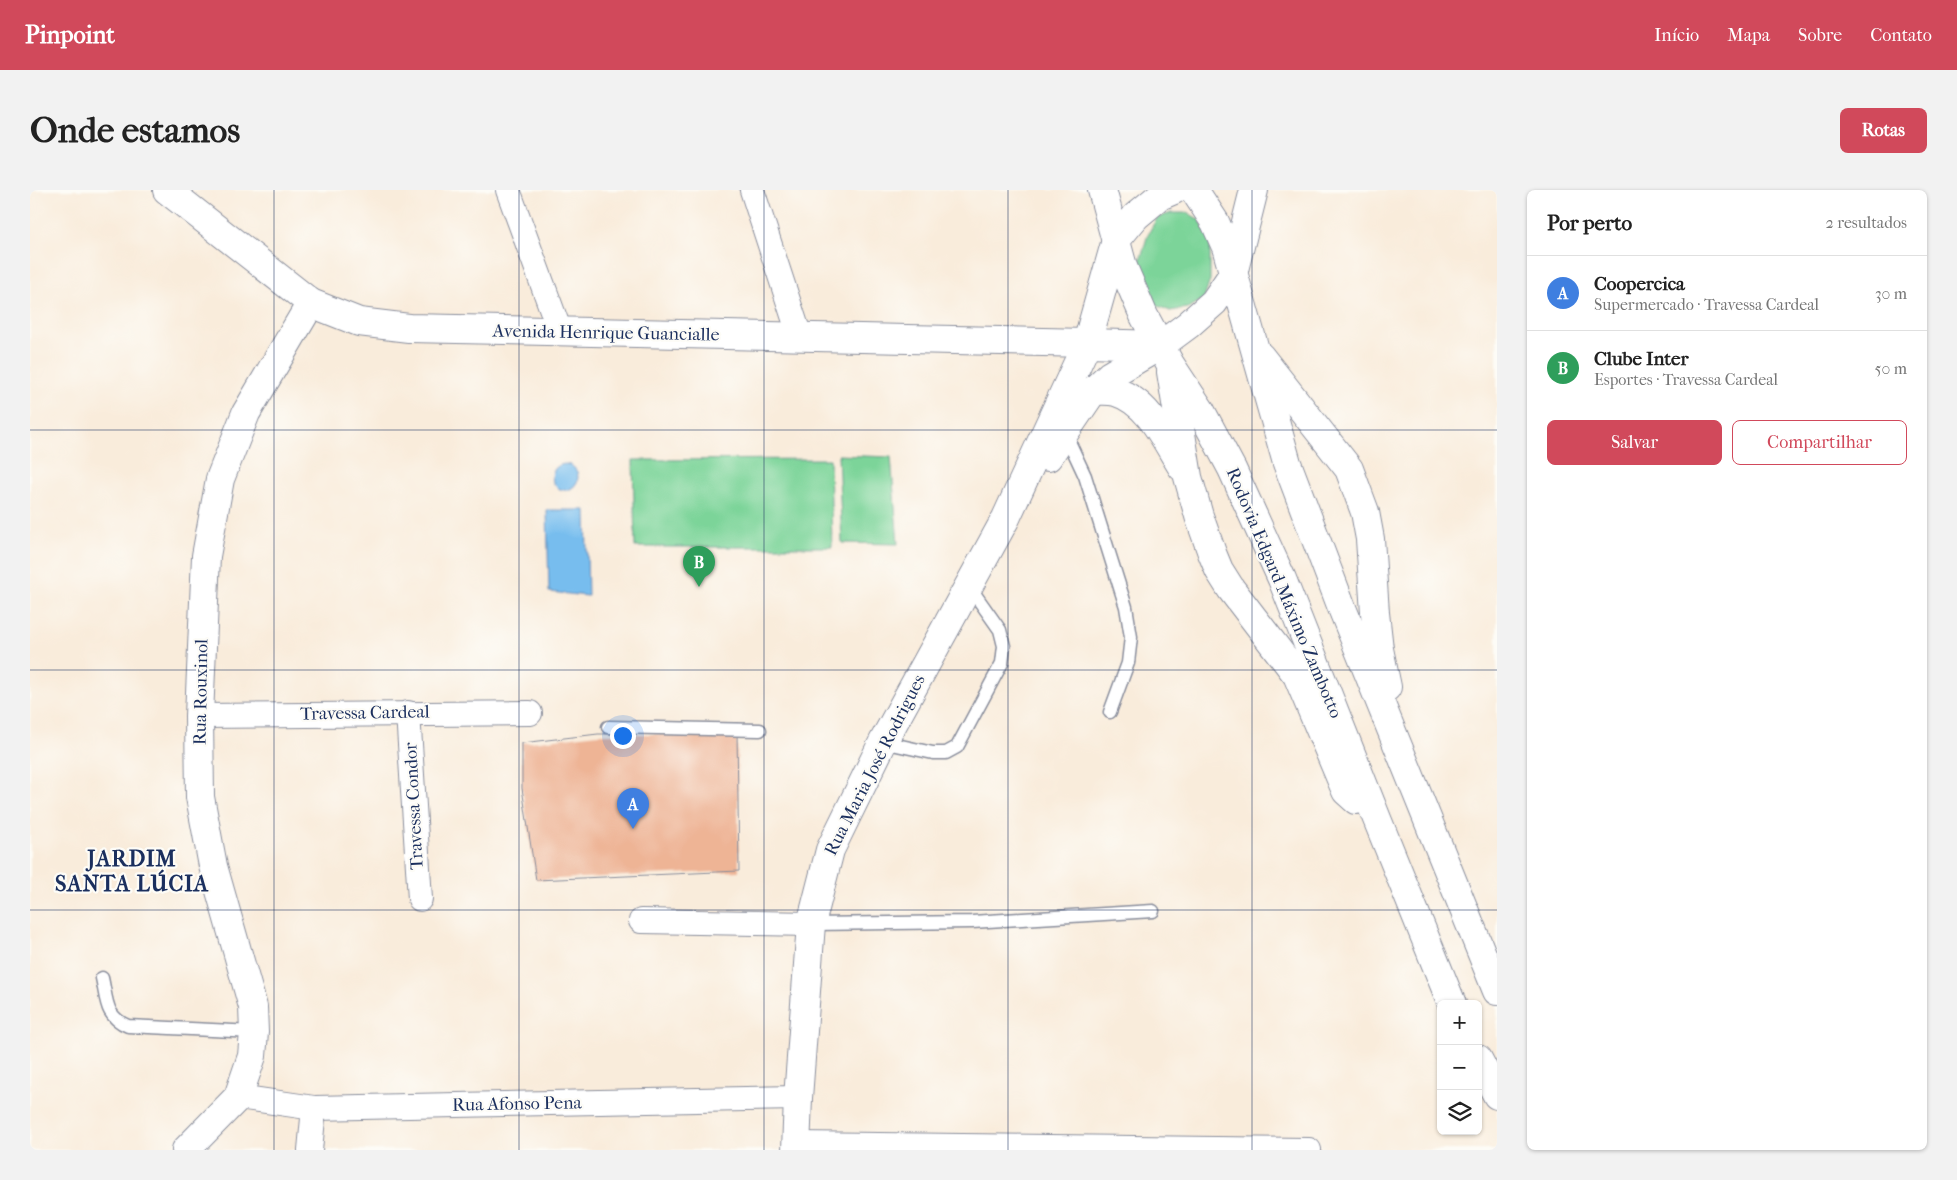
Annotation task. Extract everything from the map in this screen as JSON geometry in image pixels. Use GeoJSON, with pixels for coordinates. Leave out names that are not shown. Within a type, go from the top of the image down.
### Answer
{"type":"FeatureCollection","features":[{"type":"Feature","properties":{"kind":"main road","name":"Avenida Henrique Guancialle"},"geometry":{"type":"LineString","coordinates":[[167,190],[311,303],[359,322],[409,328],[1087,343],[1165,354]]}},
{"type":"Feature","properties":{"kind":"main road","name":"Rodovia Edgard Máximo Zambotto"},"geometry":{"type":"LineString","coordinates":[[1102,190],[1123,268],[1134,293],[1165,354],[1201,410],[1232,469],[1282,579],[1450,1000]]}},
{"type":"Feature","properties":{"kind":"main road"},"geometry":{"type":"LineString","coordinates":[[1006,518],[1087,343],[1116,240],[1136,216],[1160,196],[1174,190]]}},
{"type":"Feature","properties":{"kind":"main road"},"geometry":{"type":"LineString","coordinates":[[1194,190],[1215,222],[1226,247],[1287,463],[1342,608],[1497,991]]}},
{"type":"Feature","properties":{"kind":"main road"},"geometry":{"type":"LineString","coordinates":[[1006,518],[1093,391],[1110,375],[1165,354],[1188,326],[1214,302],[1233,274],[1254,190]]}},
{"type":"Feature","properties":{"kind":"main road","name":"Rua Rouxinol"},"geometry":{"type":"LineString","coordinates":[[238,1097],[252,1056],[254,1032],[253,1007],[213,866],[200,797],[199,716],[206,556],[220,479],[246,413],[311,303]]}},
{"type":"Feature","properties":{"kind":"main road"},"geometry":{"type":"LineString","coordinates":[[1253,346],[1349,469],[1365,512],[1370,539],[1370,559],[1379,649],[1401,755]]}},
{"type":"Feature","properties":{"kind":"main road"},"geometry":{"type":"LineString","coordinates":[[1165,354],[1188,477],[1199,516],[1219,570],[1231,589],[1269,636],[1297,675],[1346,791],[1377,819]]}},
{"type":"Feature","properties":{"kind":"main road"},"geometry":{"type":"LineString","coordinates":[[1093,391],[1115,392],[1135,400],[1151,418],[1188,477]]}},
{"type":"Feature","properties":{"kind":"main road","name":"Rua Maria José Rodrigues"},"geometry":{"type":"LineString","coordinates":[[796,1147],[811,924],[830,850],[884,742],[1006,518]]}},
{"type":"Feature","properties":{"kind":"main road"},"geometry":{"type":"LineString","coordinates":[[1482,1067],[1497,1095]]}},
{"type":"Feature","properties":{"kind":"main road"},"geometry":{"type":"LineString","coordinates":[[186,1150],[238,1097]]}},
{"type":"Feature","properties":{"kind":"street"},"geometry":{"type":"LineString","coordinates":[[508,190],[560,332]]}},
{"type":"Feature","properties":{"kind":"street"},"geometry":{"type":"LineString","coordinates":[[752,190],[800,336]]}},
{"type":"Feature","properties":{"kind":"street","name":"Travessa Condor"},"geometry":{"type":"LineString","coordinates":[[408,713],[420,899]]}},
{"type":"Feature","properties":{"kind":"street","name":"Travessa Cardeal"},"geometry":{"type":"LineString","coordinates":[[199,716],[530,713]]}},
{"type":"Feature","properties":{"kind":"street"},"geometry":{"type":"LineString","coordinates":[[641,921],[811,924]]}},
{"type":"Feature","properties":{"kind":"street","name":"Rua Afonso Pena"},"geometry":{"type":"LineString","coordinates":[[238,1097],[314,1108],[798,1098]]}},
{"type":"Feature","properties":{"kind":"street"},"geometry":{"type":"LineString","coordinates":[[310,1150],[314,1108]]}},
{"type":"Feature","properties":{"kind":"street"},"geometry":{"type":"LineString","coordinates":[[796,1147],[1309,1150]]}},
{"type":"Feature","properties":{"kind":"lane"},"geometry":{"type":"LineString","coordinates":[[1065,434],[1085,476],[1126,607],[1131,637],[1128,663],[1110,712]]}},
{"type":"Feature","properties":{"kind":"lane"},"geometry":{"type":"LineString","coordinates":[[884,742],[933,753],[946,753],[957,747],[1002,663],[1004,646],[1000,630],[969,586]]}},
{"type":"Feature","properties":{"kind":"lane"},"geometry":{"type":"LineString","coordinates":[[608,727],[760,730]]}},
{"type":"Feature","properties":{"kind":"lane"},"geometry":{"type":"LineString","coordinates":[[811,924],[972,922],[1153,911]]}},
{"type":"Feature","properties":{"kind":"lane"},"geometry":{"type":"LineString","coordinates":[[102,978],[110,1014],[117,1022],[128,1026],[254,1032]]}},
{"type":"Feature","properties":{"kind":"green space"},"geometry":{"type":"Polygon","coordinates":[[[1171,213],[1188,213],[1200,220],[1210,242],[1210,280],[1204,299],[1188,308],[1170,311],[1156,305],[1144,294],[1137,271],[1148,234],[1157,218],[1171,213]]]}},
{"type":"Feature","properties":{"kind":"green space"},"geometry":{"type":"Polygon","coordinates":[[[838,455],[891,457],[898,544],[842,543],[838,455]]]}},
{"type":"Feature","properties":{"kind":"green space"},"geometry":{"type":"Polygon","coordinates":[[[830,459],[832,547],[635,547],[633,460],[830,459]]]}},
{"type":"Feature","properties":{"kind":"water"},"geometry":{"type":"Polygon","coordinates":[[[565,464],[574,468],[578,477],[574,486],[565,490],[556,486],[552,477],[556,468],[565,464]]]}},
{"type":"Feature","properties":{"kind":"water"},"geometry":{"type":"Polygon","coordinates":[[[547,510],[586,510],[588,596],[549,592],[547,510]]]}},
{"type":"Feature","properties":{"kind":"building"},"geometry":{"type":"Polygon","coordinates":[[[598,734],[737,734],[739,871],[536,880],[522,788],[522,743],[598,734]]]}},
{"type":"Feature","properties":{"kind":"place","name":"Clube Inter"},"geometry":{"type":"Point","coordinates":[699,587]}},
{"type":"Feature","properties":{"kind":"place","name":"Coopercica"},"geometry":{"type":"Point","coordinates":[633,829]}},
{"type":"Feature","properties":{"kind":"district","name":"JARDIM SANTA LÚCIA"},"geometry":{"type":"Point","coordinates":[132,872]}}]}
